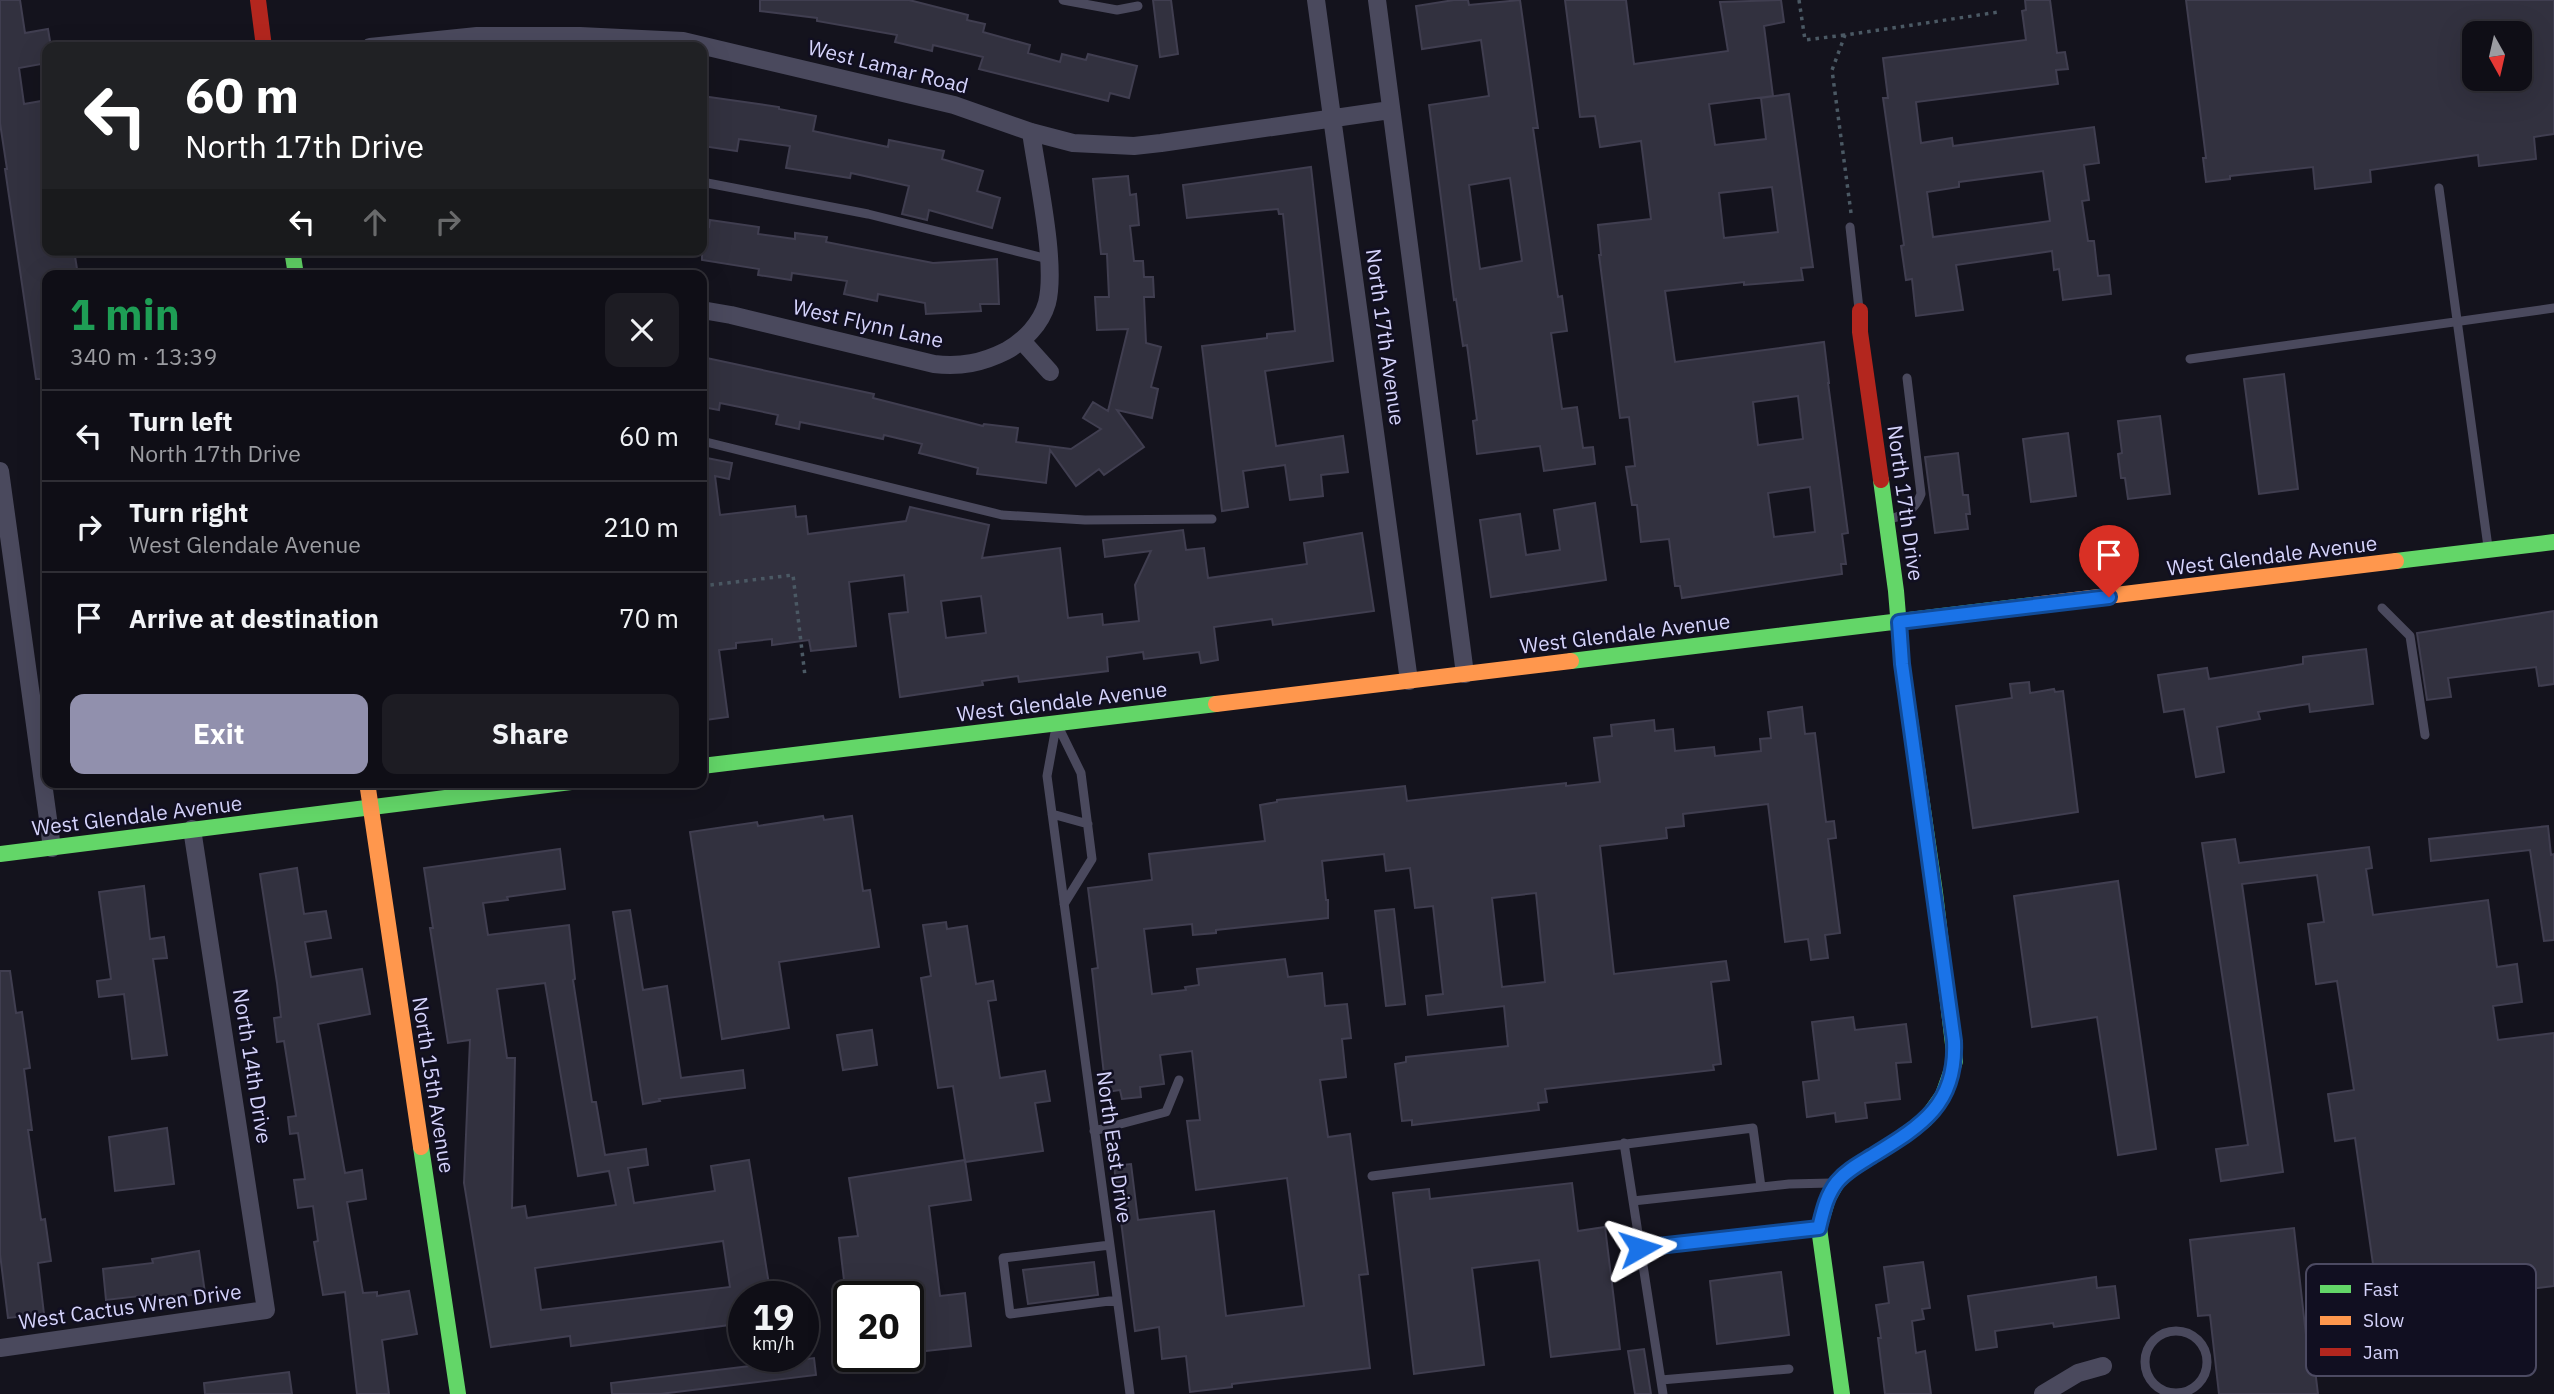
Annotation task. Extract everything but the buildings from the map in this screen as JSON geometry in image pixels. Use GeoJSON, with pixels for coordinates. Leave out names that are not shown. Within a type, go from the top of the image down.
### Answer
{"type":"FeatureCollection","features":[{"type":"Feature","properties":{"kind":"main road"},"geometry":{"type":"LineString","coordinates":[[258,0],[263,42]]}},
{"type":"Feature","properties":{"kind":"main road","name":"North 17th Drive"},"geometry":{"type":"LineString","coordinates":[[1842,1394],[1819,1228],[1825,1204],[1837,1183],[1851,1169],[1910,1133],[1927,1119],[1950,1084],[1955,1061],[1935,893],[1902,664],[1887,520],[1860,332],[1860,311]]}},
{"type":"Feature","properties":{"kind":"main road","name":"West Glendale Avenue"},"geometry":{"type":"LineString","coordinates":[[707,765],[2554,542]]}},
{"type":"Feature","properties":{"kind":"main road","name":"North 15th Avenue"},"geometry":{"type":"LineString","coordinates":[[368,788],[458,1394]]}},
{"type":"Feature","properties":{"kind":"main road","name":"West Glendale Avenue"},"geometry":{"type":"LineString","coordinates":[[0,854],[523,788]]}},
{"type":"Feature","properties":{"kind":"street","name":"North 17th Avenue"},"geometry":{"type":"LineString","coordinates":[[1316,0],[1409,681]]}},
{"type":"Feature","properties":{"kind":"street","name":"North 17th Avenue"},"geometry":{"type":"LineString","coordinates":[[1377,0],[1465,674]]}},
{"type":"Feature","properties":{"kind":"street","name":"West Lamar Road"},"geometry":{"type":"LineString","coordinates":[[419,42],[477,36],[580,36],[687,42]]}},
{"type":"Feature","properties":{"kind":"street","name":"West Lamar Road"},"geometry":{"type":"LineString","coordinates":[[707,47],[954,105],[1031,132],[1073,143],[1134,146],[1390,110]]}},
{"type":"Feature","properties":{"kind":"street"},"geometry":{"type":"LineString","coordinates":[[1031,132],[1048,259],[1047,304],[1023,342],[1051,372]]}},
{"type":"Feature","properties":{"kind":"street","name":"West Flynn Lane"},"geometry":{"type":"LineString","coordinates":[[707,311],[731,314],[934,364],[976,364],[1023,342]]}},
{"type":"Feature","properties":{"kind":"street"},"geometry":{"type":"LineString","coordinates":[[0,471],[42,781]]}},
{"type":"Feature","properties":{"kind":"street"},"geometry":{"type":"LineString","coordinates":[[43,788],[51,848]]}},
{"type":"Feature","properties":{"kind":"street","name":"North 14th Drive"},"geometry":{"type":"LineString","coordinates":[[192,829],[266,1310]]}},
{"type":"Feature","properties":{"kind":"street","name":"West Cactus Wren Drive"},"geometry":{"type":"LineString","coordinates":[[0,1348],[266,1310]]}},
{"type":"Feature","properties":{"kind":"street"},"geometry":{"type":"LineString","coordinates":[[2043,1394],[2078,1373],[2103,1366]]}},
{"type":"Feature","properties":{"kind":"lane"},"geometry":{"type":"LineString","coordinates":[[1063,0],[1117,10],[1138,6]]}},
{"type":"Feature","properties":{"kind":"lane"},"geometry":{"type":"LineString","coordinates":[[707,183],[868,214],[1048,259]]}},
{"type":"Feature","properties":{"kind":"lane"},"geometry":{"type":"LineString","coordinates":[[2439,188],[2488,550]]}},
{"type":"Feature","properties":{"kind":"lane"},"geometry":{"type":"LineString","coordinates":[[1851,225],[1860,311]]}},
{"type":"Feature","properties":{"kind":"lane"},"geometry":{"type":"LineString","coordinates":[[2190,359],[2554,308]]}},
{"type":"Feature","properties":{"kind":"lane"},"geometry":{"type":"LineString","coordinates":[[1887,520],[1910,513],[1921,494],[1907,378]]}},
{"type":"Feature","properties":{"kind":"lane"},"geometry":{"type":"LineString","coordinates":[[707,443],[1002,515],[1085,520],[1212,519]]}},
{"type":"Feature","properties":{"kind":"lane"},"geometry":{"type":"LineString","coordinates":[[2382,608],[2410,636],[2425,735]]}},
{"type":"Feature","properties":{"kind":"lane"},"geometry":{"type":"LineString","coordinates":[[1057,724],[1081,773],[1092,859],[1064,905]]}},
{"type":"Feature","properties":{"kind":"lane","name":"North East Drive"},"geometry":{"type":"LineString","coordinates":[[1057,724],[1047,776],[1129,1394]]}},
{"type":"Feature","properties":{"kind":"lane"},"geometry":{"type":"LineString","coordinates":[[1052,814],[1088,824]]}},
{"type":"Feature","properties":{"kind":"lane"},"geometry":{"type":"LineString","coordinates":[[1094,1131],[1166,1112],[1178,1080]]}},
{"type":"Feature","properties":{"kind":"lane"},"geometry":{"type":"LineString","coordinates":[[1372,1176],[1752,1128],[1761,1187]]}},
{"type":"Feature","properties":{"kind":"lane"},"geometry":{"type":"LineString","coordinates":[[1624,1143],[1663,1394]]}},
{"type":"Feature","properties":{"kind":"lane"},"geometry":{"type":"LineString","coordinates":[[1633,1201],[1761,1187],[1837,1183]]}},
{"type":"Feature","properties":{"kind":"lane"},"geometry":{"type":"LineString","coordinates":[[1640,1248],[1819,1228]]}},
{"type":"Feature","properties":{"kind":"lane"},"geometry":{"type":"LineString","coordinates":[[1110,1245],[1003,1258],[1010,1314],[1117,1300]]}},
{"type":"Feature","properties":{"kind":"lane"},"geometry":{"type":"LineString","coordinates":[[2177,1331],[2189,1334],[2199,1341],[2207,1363],[2204,1375],[2197,1385],[2175,1394],[2163,1391],[2153,1384],[2145,1361],[2155,1340],[2165,1333],[2177,1331]]}},
{"type":"Feature","properties":{"kind":"lane"},"geometry":{"type":"LineString","coordinates":[[1661,1380],[1789,1369]]}},
{"type":"Feature","properties":{"kind":"path"},"geometry":{"type":"LineString","coordinates":[[1799,0],[1805,40],[1999,12]]}},
{"type":"Feature","properties":{"kind":"path"},"geometry":{"type":"LineString","coordinates":[[1845,35],[1832,70],[1851,225]]}},
{"type":"Feature","properties":{"kind":"path"},"geometry":{"type":"LineString","coordinates":[[707,585],[793,575],[805,676]]}},
{"type":"Feature","properties":{"kind":"traffic: fast"},"geometry":{"type":"LineString","coordinates":[[293,256],[295,270]]}},
{"type":"Feature","properties":{"kind":"traffic: fast"},"geometry":{"type":"LineString","coordinates":[[1842,1394],[1819,1228],[1828,1198],[1837,1182],[1849,1171],[1926,1119],[1943,1095],[1955,1061],[1935,893],[1902,664],[1896,591],[1881,480]]}},
{"type":"Feature","properties":{"kind":"traffic: fast"},"geometry":{"type":"LineString","coordinates":[[2396,561],[2554,542]]}},
{"type":"Feature","properties":{"kind":"traffic: fast"},"geometry":{"type":"LineString","coordinates":[[1571,661],[2033,605]]}},
{"type":"Feature","properties":{"kind":"traffic: fast"},"geometry":{"type":"LineString","coordinates":[[707,765],[1216,704]]}},
{"type":"Feature","properties":{"kind":"traffic: fast"},"geometry":{"type":"LineString","coordinates":[[0,854],[523,788]]}},
{"type":"Feature","properties":{"kind":"traffic: fast"},"geometry":{"type":"LineString","coordinates":[[421,1147],[458,1394]]}},
{"type":"Feature","properties":{"kind":"traffic: slow"},"geometry":{"type":"LineString","coordinates":[[2033,605],[2396,561]]}},
{"type":"Feature","properties":{"kind":"traffic: slow"},"geometry":{"type":"LineString","coordinates":[[1216,704],[1571,661]]}},
{"type":"Feature","properties":{"kind":"traffic: slow"},"geometry":{"type":"LineString","coordinates":[[368,788],[421,1147]]}},
{"type":"Feature","properties":{"kind":"traffic: jam"},"geometry":{"type":"LineString","coordinates":[[258,0],[263,42]]}},
{"type":"Feature","properties":{"kind":"traffic: jam"},"geometry":{"type":"LineString","coordinates":[[1860,311],[1860,332],[1881,480]]}},
{"type":"Feature","properties":{"kind":"route"},"geometry":{"type":"LineString","coordinates":[[1640,1248],[1819,1228],[1825,1204],[1837,1183],[1851,1169],[1910,1133],[1927,1119],[1940,1102],[1950,1084],[1955,1061],[1954,1041],[1902,664],[1899,622],[2109,597]]}}]}
